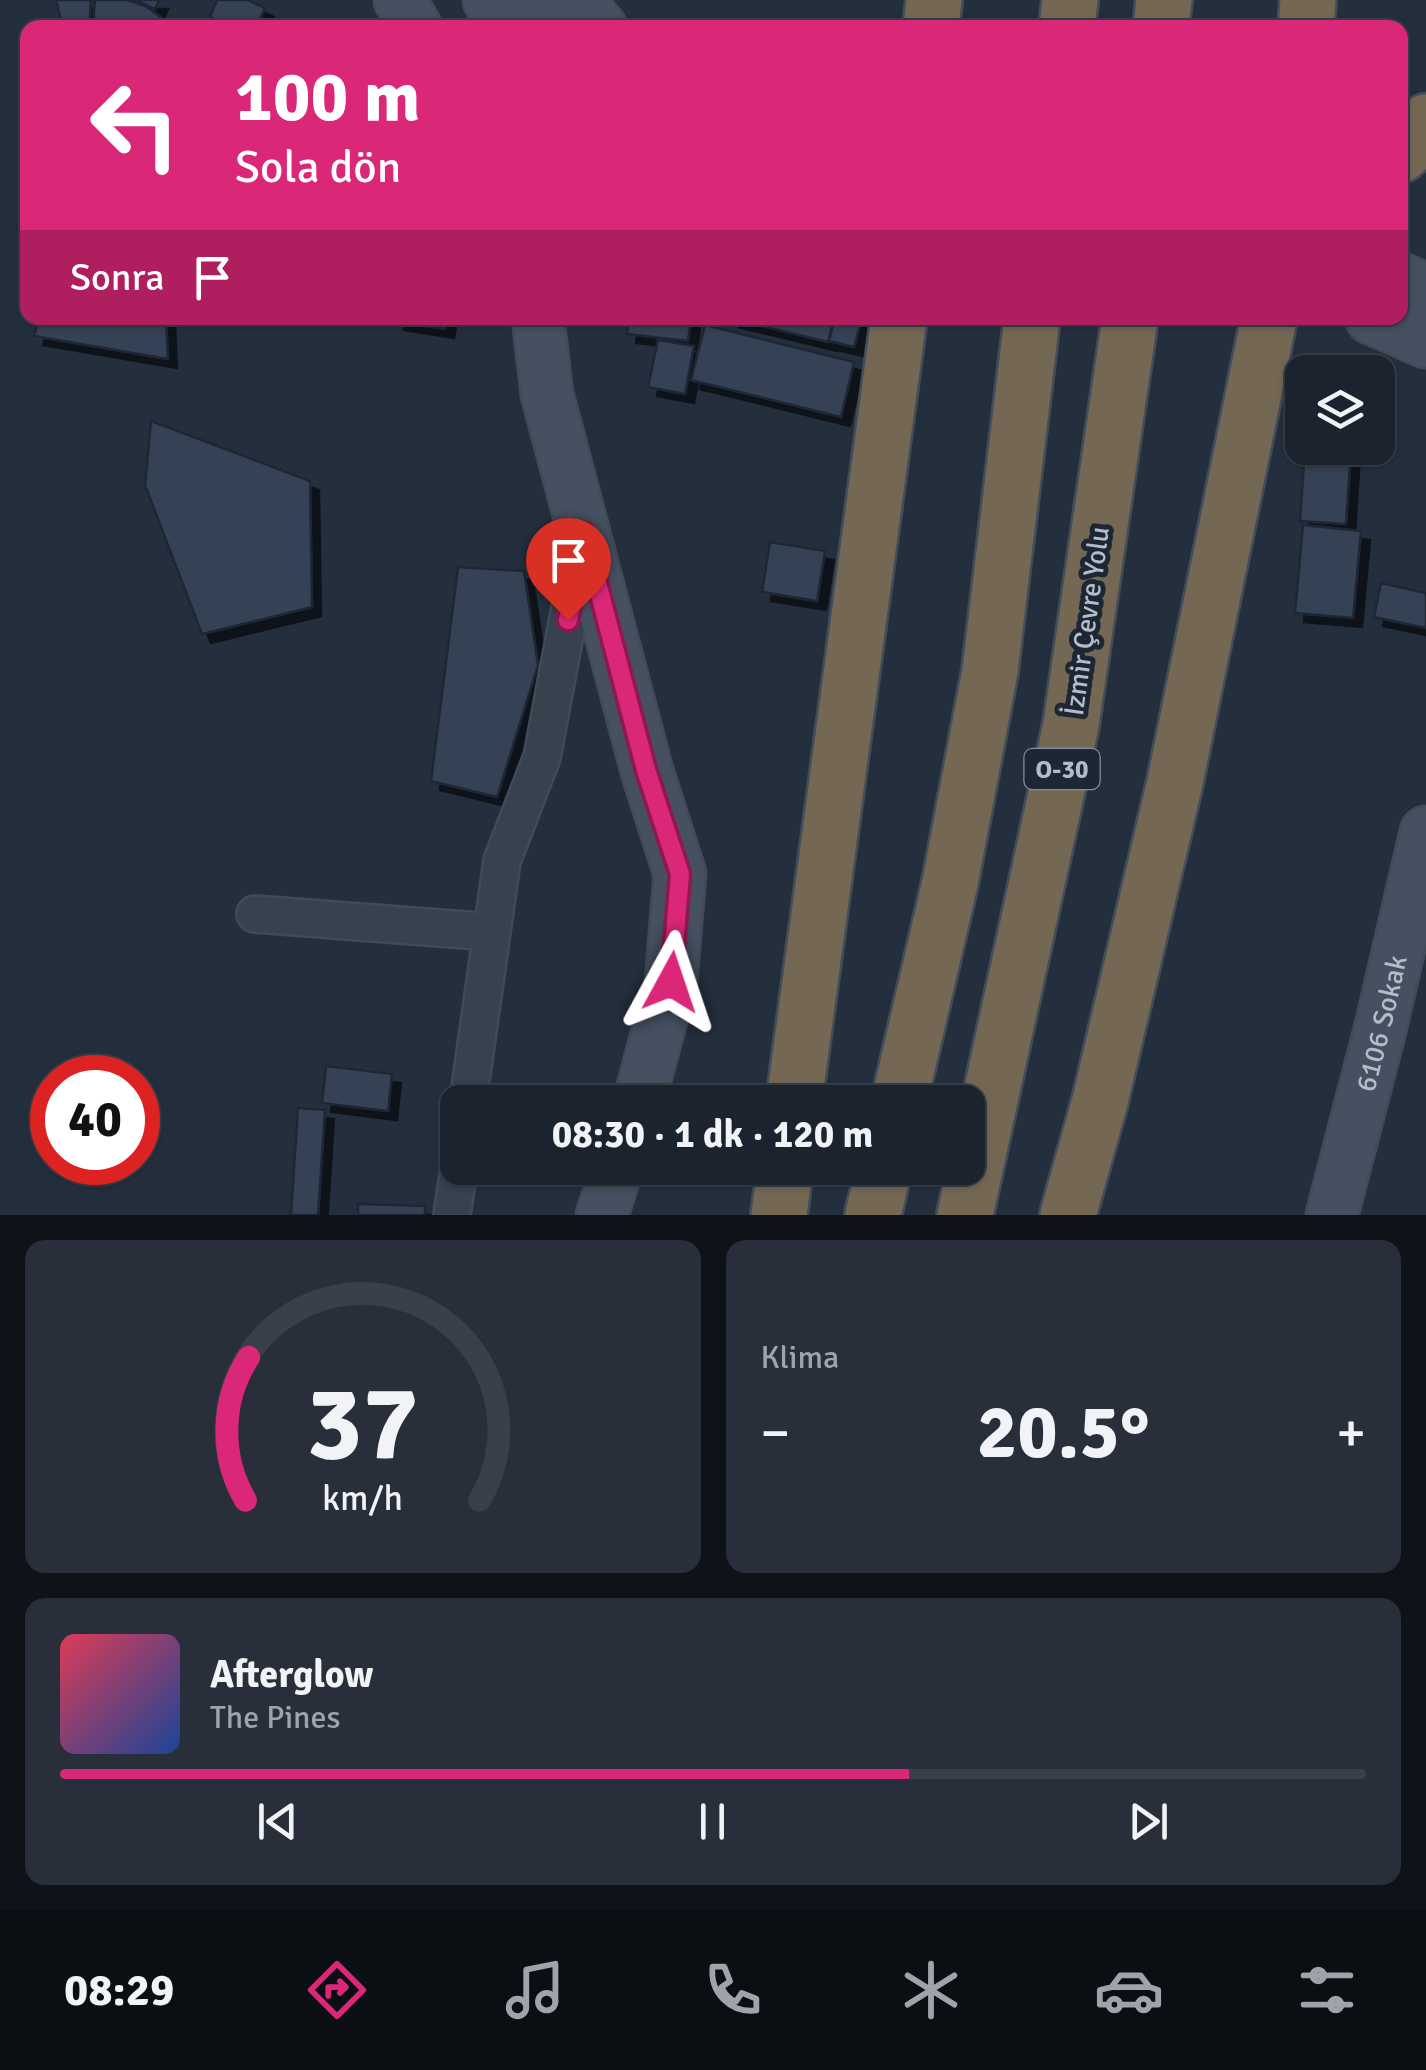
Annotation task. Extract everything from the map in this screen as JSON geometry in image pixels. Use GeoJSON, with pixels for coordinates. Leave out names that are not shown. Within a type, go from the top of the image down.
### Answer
{"type":"FeatureCollection","features":[{"type":"Feature","properties":{"kind":"highway"},"geometry":{"type":"LineString","coordinates":[[1408,148],[1426,122]]}},
{"type":"Feature","properties":{"kind":"highway"},"geometry":{"type":"LineString","coordinates":[[796,1085],[898,325]]}},
{"type":"Feature","properties":{"kind":"highway"},"geometry":{"type":"LineString","coordinates":[[903,1085],[950,883],[990,671],[1031,325]]}},
{"type":"Feature","properties":{"kind":"highway","name":"İzmir Çevre Yolu"},"geometry":{"type":"LineString","coordinates":[[966,1215],[1072,725],[1129,325]]}},
{"type":"Feature","properties":{"kind":"highway"},"geometry":{"type":"LineString","coordinates":[[1068,1215],[1100,1101],[1175,782],[1268,325]]}},
{"type":"Feature","properties":{"kind":"highway"},"geometry":{"type":"LineString","coordinates":[[779,1215],[783,1185]]}},
{"type":"Feature","properties":{"kind":"highway"},"geometry":{"type":"LineString","coordinates":[[873,1215],[880,1185]]}},
{"type":"Feature","properties":{"kind":"street"},"geometry":{"type":"LineString","coordinates":[[530,0],[547,20]]}},
{"type":"Feature","properties":{"kind":"street"},"geometry":{"type":"LineString","coordinates":[[578,0],[594,20]]}},
{"type":"Feature","properties":{"kind":"street"},"geometry":{"type":"LineString","coordinates":[[539,325],[546,394],[646,770],[680,874],[671,982],[644,1085]]}},
{"type":"Feature","properties":{"kind":"street"},"geometry":{"type":"LineString","coordinates":[[1387,325],[1426,342]]}},
{"type":"Feature","properties":{"kind":"street"},"geometry":{"type":"LineString","coordinates":[[470,1085],[502,860],[542,758],[584,533]]}},
{"type":"Feature","properties":{"kind":"street","name":"6106 Sokak"},"geometry":{"type":"LineString","coordinates":[[1332,1215],[1426,832]]}},
{"type":"Feature","properties":{"kind":"street"},"geometry":{"type":"LineString","coordinates":[[255,914],[492,932]]}},
{"type":"Feature","properties":{"kind":"street"},"geometry":{"type":"LineString","coordinates":[[452,1215],[456,1185]]}},
{"type":"Feature","properties":{"kind":"street"},"geometry":{"type":"LineString","coordinates":[[602,1215],[612,1185]]}},
{"type":"Feature","properties":{"kind":"building"},"geometry":{"type":"Polygon","coordinates":[[[56,0],[91,0],[90,20],[61,20],[56,0]]]}},
{"type":"Feature","properties":{"kind":"building"},"geometry":{"type":"Polygon","coordinates":[[[95,0],[128,0],[147,7],[164,20],[94,20],[95,0]]]}},
{"type":"Feature","properties":{"kind":"building"},"geometry":{"type":"Polygon","coordinates":[[[135,0],[159,0],[155,9],[135,0]]]}},
{"type":"Feature","properties":{"kind":"building"},"geometry":{"type":"Polygon","coordinates":[[[217,0],[248,0],[265,8],[260,20],[210,17],[217,0]]]}},
{"type":"Feature","properties":{"kind":"building"},"geometry":{"type":"Polygon","coordinates":[[[37,325],[166,325],[168,359],[34,336],[37,325]]]}},
{"type":"Feature","properties":{"kind":"building"},"geometry":{"type":"Polygon","coordinates":[[[628,325],[690,325],[688,341],[627,334],[628,325]]]}},
{"type":"Feature","properties":{"kind":"building"},"geometry":{"type":"Polygon","coordinates":[[[705,325],[854,362],[841,417],[691,380],[705,325]]]}},
{"type":"Feature","properties":{"kind":"building"},"geometry":{"type":"Polygon","coordinates":[[[758,325],[832,325],[828,342],[758,325]]]}},
{"type":"Feature","properties":{"kind":"building"},"geometry":{"type":"Polygon","coordinates":[[[833,325],[860,325],[854,347],[829,341],[833,325]]]}},
{"type":"Feature","properties":{"kind":"building"},"geometry":{"type":"Polygon","coordinates":[[[658,340],[694,346],[685,394],[648,387],[658,340]]]}},
{"type":"Feature","properties":{"kind":"building"},"geometry":{"type":"Polygon","coordinates":[[[151,421],[310,481],[312,607],[202,634],[145,485],[151,421]]]}},
{"type":"Feature","properties":{"kind":"building"},"geometry":{"type":"Polygon","coordinates":[[[1304,465],[1350,465],[1346,524],[1300,521],[1304,465]]]}},
{"type":"Feature","properties":{"kind":"building"},"geometry":{"type":"Polygon","coordinates":[[[1303,525],[1361,531],[1353,618],[1295,613],[1303,525]]]}},
{"type":"Feature","properties":{"kind":"building"},"geometry":{"type":"Polygon","coordinates":[[[770,542],[825,551],[817,601],[762,592],[770,542]]]}},
{"type":"Feature","properties":{"kind":"building"},"geometry":{"type":"Polygon","coordinates":[[[458,567],[524,571],[538,665],[497,797],[431,781],[458,567]]]}},
{"type":"Feature","properties":{"kind":"building"},"geometry":{"type":"Polygon","coordinates":[[[1381,583],[1426,593],[1426,628],[1374,617],[1381,583]]]}},
{"type":"Feature","properties":{"kind":"building"},"geometry":{"type":"Polygon","coordinates":[[[326,1066],[392,1074],[388,1111],[322,1103],[326,1066]]]}},
{"type":"Feature","properties":{"kind":"building"},"geometry":{"type":"Polygon","coordinates":[[[298,1108],[325,1110],[318,1215],[291,1215],[298,1108]]]}},
{"type":"Feature","properties":{"kind":"building"},"geometry":{"type":"Polygon","coordinates":[[[358,1204],[425,1206],[425,1215],[358,1215],[358,1204]]]}},
{"type":"Feature","properties":{"kind":"route"},"geometry":{"type":"LineString","coordinates":[[568,620],[584,533],[646,770],[680,874],[671,982]]}}]}
